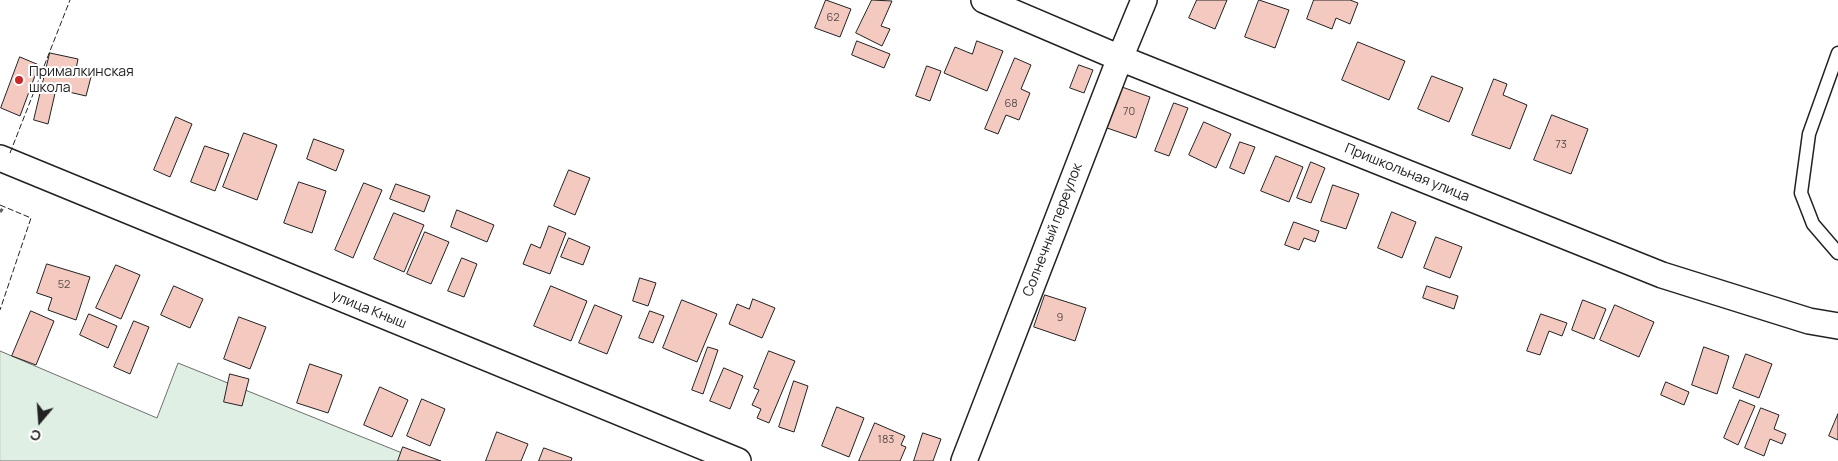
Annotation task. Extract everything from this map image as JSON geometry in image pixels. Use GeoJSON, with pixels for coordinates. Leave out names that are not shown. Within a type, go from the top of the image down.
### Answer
{"type":"FeatureCollection","features":[{"type":"Feature","properties":{"kind":"street","name":"Пришкольная улица"},"geometry":{"type":"LineString","coordinates":[[984,0],[1120,58],[1662,275],[1809,322],[1838,326]]}},
{"type":"Feature","properties":{"kind":"street","name":"Солнечный переулок"},"geometry":{"type":"LineString","coordinates":[[964,461],[1144,0]]}},
{"type":"Feature","properties":{"kind":"street","name":"улица Кныш"},"geometry":{"type":"LineString","coordinates":[[0,158],[738,461]]}},
{"type":"Feature","properties":{"kind":"lane"},"geometry":{"type":"LineString","coordinates":[[1838,53],[1809,134],[1801,193],[1813,224],[1838,253]]}},
{"type":"Feature","properties":{"kind":"path"},"geometry":{"type":"LineString","coordinates":[[0,212],[4,207]]}},
{"type":"Feature","properties":{"kind":"green space"},"geometry":{"type":"Polygon","coordinates":[[[0,351],[157,418],[178,363],[422,461],[0,461],[0,351]]]}},
{"type":"Feature","properties":{"kind":"building"},"geometry":{"type":"Polygon","coordinates":[[[826,0],[851,9],[840,37],[815,28],[826,0]]]}},
{"type":"Feature","properties":{"kind":"building"},"geometry":{"type":"Polygon","coordinates":[[[872,0],[892,1],[881,26],[890,29],[882,46],[856,33],[872,0]]]}},
{"type":"Feature","properties":{"kind":"building"},"geometry":{"type":"Polygon","coordinates":[[[1197,0],[1227,0],[1215,29],[1189,18],[1197,0]]]}},
{"type":"Feature","properties":{"kind":"building"},"geometry":{"type":"Polygon","coordinates":[[[1259,0],[1289,10],[1275,48],[1245,37],[1259,0]]]}},
{"type":"Feature","properties":{"kind":"building"},"geometry":{"type":"Polygon","coordinates":[[[1314,0],[1350,0],[1358,3],[1350,24],[1336,18],[1332,29],[1307,19],[1314,0]]]}},
{"type":"Feature","properties":{"kind":"building"},"geometry":{"type":"Polygon","coordinates":[[[857,41],[890,54],[884,68],[852,55],[857,41]]]}},
{"type":"Feature","properties":{"kind":"building"},"geometry":{"type":"Polygon","coordinates":[[[977,41],[1003,51],[987,91],[944,73],[955,47],[972,54],[977,41]]]}},
{"type":"Feature","properties":{"kind":"building"},"geometry":{"type":"Polygon","coordinates":[[[1358,42],[1405,61],[1389,100],[1342,80],[1358,42]]]}},
{"type":"Feature","properties":{"kind":"building"},"geometry":{"type":"Polygon","coordinates":[[[50,53],[78,59],[76,69],[92,73],[86,96],[56,89],[48,124],[34,120],[50,53]]]}},
{"type":"Feature","properties":{"kind":"building"},"geometry":{"type":"Polygon","coordinates":[[[20,57],[39,65],[20,116],[1,108],[20,57]]]}},
{"type":"Feature","properties":{"kind":"building"},"geometry":{"type":"Polygon","coordinates":[[[1015,58],[1031,65],[1021,89],[1030,93],[1019,120],[1006,115],[998,134],[985,129],[1015,58]]]}},
{"type":"Feature","properties":{"kind":"building"},"geometry":{"type":"Polygon","coordinates":[[[1079,65],[1093,70],[1084,93],[1070,88],[1079,65]]]}},
{"type":"Feature","properties":{"kind":"building"},"geometry":{"type":"Polygon","coordinates":[[[927,66],[941,71],[930,101],[916,96],[927,66]]]}},
{"type":"Feature","properties":{"kind":"building"},"geometry":{"type":"Polygon","coordinates":[[[1432,76],[1463,88],[1449,122],[1418,109],[1432,76]]]}},
{"type":"Feature","properties":{"kind":"building"},"geometry":{"type":"Polygon","coordinates":[[[1494,79],[1507,84],[1503,95],[1527,105],[1510,149],[1472,135],[1494,79]]]}},
{"type":"Feature","properties":{"kind":"building"},"geometry":{"type":"Polygon","coordinates":[[[1122,87],[1150,97],[1136,138],[1107,128],[1122,87]]]}},
{"type":"Feature","properties":{"kind":"building"},"geometry":{"type":"Polygon","coordinates":[[[1174,103],[1188,108],[1169,156],[1155,151],[1174,103]]]}},
{"type":"Feature","properties":{"kind":"building"},"geometry":{"type":"Polygon","coordinates":[[[1552,115],[1588,129],[1571,174],[1534,160],[1552,115]]]}},
{"type":"Feature","properties":{"kind":"building"},"geometry":{"type":"Polygon","coordinates":[[[176,117],[192,124],[170,177],[154,170],[176,117]]]}},
{"type":"Feature","properties":{"kind":"building"},"geometry":{"type":"Polygon","coordinates":[[[1204,122],[1231,134],[1216,168],[1189,155],[1204,122]]]}},
{"type":"Feature","properties":{"kind":"building"},"geometry":{"type":"Polygon","coordinates":[[[244,133],[277,145],[257,200],[223,187],[244,133]]]}},
{"type":"Feature","properties":{"kind":"building"},"geometry":{"type":"Polygon","coordinates":[[[314,139],[344,150],[336,171],[307,159],[314,139]]]}},
{"type":"Feature","properties":{"kind":"building"},"geometry":{"type":"Polygon","coordinates":[[[1240,142],[1255,147],[1244,174],[1230,168],[1240,142]]]}},
{"type":"Feature","properties":{"kind":"building"},"geometry":{"type":"Polygon","coordinates":[[[205,146],[229,154],[215,191],[191,182],[205,146]]]}},
{"type":"Feature","properties":{"kind":"building"},"geometry":{"type":"Polygon","coordinates":[[[1276,156],[1303,167],[1289,202],[1261,191],[1276,156]]]}},
{"type":"Feature","properties":{"kind":"building"},"geometry":{"type":"Polygon","coordinates":[[[1311,162],[1325,168],[1311,203],[1297,198],[1311,162]]]}},
{"type":"Feature","properties":{"kind":"building"},"geometry":{"type":"Polygon","coordinates":[[[569,170],[590,178],[575,215],[554,206],[569,170]]]}},
{"type":"Feature","properties":{"kind":"building"},"geometry":{"type":"Polygon","coordinates":[[[299,182],[326,191],[312,233],[284,223],[299,182]]]}},
{"type":"Feature","properties":{"kind":"building"},"geometry":{"type":"Polygon","coordinates":[[[364,183],[382,190],[353,258],[335,250],[364,183]]]}},
{"type":"Feature","properties":{"kind":"building"},"geometry":{"type":"Polygon","coordinates":[[[396,184],[430,196],[424,212],[390,199],[396,184]]]}},
{"type":"Feature","properties":{"kind":"building"},"geometry":{"type":"Polygon","coordinates":[[[1333,185],[1359,194],[1346,229],[1321,221],[1333,185]]]}},
{"type":"Feature","properties":{"kind":"building"},"geometry":{"type":"Polygon","coordinates":[[[457,210],[494,225],[487,242],[451,227],[457,210]]]}},
{"type":"Feature","properties":{"kind":"building"},"geometry":{"type":"Polygon","coordinates":[[[1392,212],[1416,222],[1402,258],[1378,248],[1392,212]]]}},
{"type":"Feature","properties":{"kind":"building"},"geometry":{"type":"Polygon","coordinates":[[[394,213],[424,225],[404,272],[374,259],[394,213]]]}},
{"type":"Feature","properties":{"kind":"building"},"geometry":{"type":"Polygon","coordinates":[[[1294,222],[1319,231],[1315,242],[1304,238],[1299,250],[1285,245],[1294,222]]]}},
{"type":"Feature","properties":{"kind":"building"},"geometry":{"type":"Polygon","coordinates":[[[549,226],[566,233],[550,274],[523,264],[531,244],[540,248],[549,226]]]}},
{"type":"Feature","properties":{"kind":"building"},"geometry":{"type":"Polygon","coordinates":[[[425,232],[449,242],[431,284],[407,274],[425,232]]]}},
{"type":"Feature","properties":{"kind":"building"},"geometry":{"type":"Polygon","coordinates":[[[1436,237],[1462,247],[1450,278],[1424,268],[1436,237]]]}},
{"type":"Feature","properties":{"kind":"building"},"geometry":{"type":"Polygon","coordinates":[[[569,238],[590,247],[583,265],[561,257],[569,238]]]}},
{"type":"Feature","properties":{"kind":"building"},"geometry":{"type":"Polygon","coordinates":[[[462,258],[477,264],[464,297],[448,291],[462,258]]]}},
{"type":"Feature","properties":{"kind":"building"},"geometry":{"type":"Polygon","coordinates":[[[47,264],[90,277],[76,320],[48,310],[52,298],[37,293],[47,264]]]}},
{"type":"Feature","properties":{"kind":"building"},"geometry":{"type":"Polygon","coordinates":[[[116,265],[140,275],[121,319],[96,308],[116,265]]]}},
{"type":"Feature","properties":{"kind":"building"},"geometry":{"type":"Polygon","coordinates":[[[640,278],[656,283],[648,306],[633,301],[640,278]]]}},
{"type":"Feature","properties":{"kind":"building"},"geometry":{"type":"Polygon","coordinates":[[[174,286],[203,299],[190,328],[161,315],[174,286]]]}},
{"type":"Feature","properties":{"kind":"building"},"geometry":{"type":"Polygon","coordinates":[[[551,286],[587,301],[571,341],[534,326],[551,286]]]}},
{"type":"Feature","properties":{"kind":"building"},"geometry":{"type":"Polygon","coordinates":[[[1427,286],[1458,296],[1454,309],[1423,298],[1427,286]]]}},
{"type":"Feature","properties":{"kind":"building"},"geometry":{"type":"Polygon","coordinates":[[[1045,295],[1086,308],[1075,341],[1034,327],[1045,295]]]}},
{"type":"Feature","properties":{"kind":"building"},"geometry":{"type":"Polygon","coordinates":[[[753,299],[775,308],[762,338],[729,324],[737,304],[749,309],[753,299]]]}},
{"type":"Feature","properties":{"kind":"building"},"geometry":{"type":"Polygon","coordinates":[[[682,300],[717,314],[697,362],[663,348],[682,300]]]}},
{"type":"Feature","properties":{"kind":"building"},"geometry":{"type":"Polygon","coordinates":[[[1583,300],[1606,309],[1594,339],[1572,330],[1583,300]]]}},
{"type":"Feature","properties":{"kind":"building"},"geometry":{"type":"Polygon","coordinates":[[[595,305],[622,316],[607,354],[579,343],[595,305]]]}},
{"type":"Feature","properties":{"kind":"building"},"geometry":{"type":"Polygon","coordinates":[[[1615,305],[1654,322],[1639,357],[1600,340],[1615,305]]]}},
{"type":"Feature","properties":{"kind":"building"},"geometry":{"type":"Polygon","coordinates":[[[31,311],[54,321],[36,365],[12,356],[31,311]]]}},
{"type":"Feature","properties":{"kind":"building"},"geometry":{"type":"Polygon","coordinates":[[[650,311],[664,316],[653,343],[639,338],[650,311]]]}},
{"type":"Feature","properties":{"kind":"building"},"geometry":{"type":"Polygon","coordinates":[[[89,314],[117,326],[108,348],[80,335],[89,314]]]}},
{"type":"Feature","properties":{"kind":"building"},"geometry":{"type":"Polygon","coordinates":[[[1541,314],[1567,323],[1562,336],[1549,331],[1540,355],[1527,351],[1541,314]]]}},
{"type":"Feature","properties":{"kind":"building"},"geometry":{"type":"Polygon","coordinates":[[[239,317],[266,327],[250,369],[224,359],[239,317]]]}},
{"type":"Feature","properties":{"kind":"building"},"geometry":{"type":"Polygon","coordinates":[[[134,321],[149,327],[130,374],[114,367],[134,321]]]}},
{"type":"Feature","properties":{"kind":"building"},"geometry":{"type":"Polygon","coordinates":[[[708,347],[718,350],[703,394],[692,390],[708,347]]]}},
{"type":"Feature","properties":{"kind":"building"},"geometry":{"type":"Polygon","coordinates":[[[1704,347],[1729,356],[1717,394],[1692,385],[1704,347]]]}},
{"type":"Feature","properties":{"kind":"building"},"geometry":{"type":"Polygon","coordinates":[[[769,351],[795,361],[769,423],[757,418],[761,409],[752,405],[759,390],[754,388],[769,351]]]}},
{"type":"Feature","properties":{"kind":"building"},"geometry":{"type":"Polygon","coordinates":[[[1746,354],[1772,364],[1759,398],[1733,388],[1746,354]]]}},
{"type":"Feature","properties":{"kind":"building"},"geometry":{"type":"Polygon","coordinates":[[[310,364],[342,375],[328,413],[297,403],[310,364]]]}},
{"type":"Feature","properties":{"kind":"building"},"geometry":{"type":"Polygon","coordinates":[[[724,368],[743,376],[730,409],[710,401],[724,368]]]}},
{"type":"Feature","properties":{"kind":"building"},"geometry":{"type":"Polygon","coordinates":[[[230,374],[249,379],[242,406],[224,402],[230,374]]]}},
{"type":"Feature","properties":{"kind":"building"},"geometry":{"type":"Polygon","coordinates":[[[794,381],[808,386],[794,432],[779,427],[794,381]]]}},
{"type":"Feature","properties":{"kind":"building"},"geometry":{"type":"Polygon","coordinates":[[[1666,382],[1689,392],[1684,405],[1661,395],[1666,382]]]}},
{"type":"Feature","properties":{"kind":"building"},"geometry":{"type":"Polygon","coordinates":[[[380,387],[408,400],[392,437],[364,425],[380,387]]]}},
{"type":"Feature","properties":{"kind":"building"},"geometry":{"type":"Polygon","coordinates":[[[422,399],[445,409],[430,446],[407,436],[422,399]]]}},
{"type":"Feature","properties":{"kind":"building"},"geometry":{"type":"Polygon","coordinates":[[[1740,400],[1755,406],[1738,445],[1724,438],[1740,400]]]}},
{"type":"Feature","properties":{"kind":"building"},"geometry":{"type":"Polygon","coordinates":[[[837,407],[864,418],[849,457],[822,446],[837,407]]]}},
{"type":"Feature","properties":{"kind":"building"},"geometry":{"type":"Polygon","coordinates":[[[1761,408],[1779,415],[1774,429],[1786,434],[1782,444],[1770,439],[1764,456],[1745,448],[1761,408]]]}},
{"type":"Feature","properties":{"kind":"building"},"geometry":{"type":"Polygon","coordinates":[[[1838,414],[1838,440],[1829,436],[1838,414]]]}},
{"type":"Feature","properties":{"kind":"building"},"geometry":{"type":"Polygon","coordinates":[[[875,423],[905,436],[901,445],[906,447],[900,461],[859,461],[875,423]]]}},
{"type":"Feature","properties":{"kind":"building"},"geometry":{"type":"Polygon","coordinates":[[[497,432],[528,444],[521,461],[486,461],[497,432]]]}},
{"type":"Feature","properties":{"kind":"building"},"geometry":{"type":"Polygon","coordinates":[[[923,433],[941,439],[933,461],[914,461],[923,433]]]}},
{"type":"Feature","properties":{"kind":"building"},"geometry":{"type":"Polygon","coordinates":[[[403,447],[441,461],[398,461],[403,447]]]}},
{"type":"Feature","properties":{"kind":"building"},"geometry":{"type":"Polygon","coordinates":[[[544,448],[572,458],[571,461],[539,461],[544,448]]]}},
{"type":"Feature","properties":{"kind":"fence"},"geometry":{"type":"LineString","coordinates":[[10,153],[70,0]]}},
{"type":"Feature","properties":{"kind":"fence"},"geometry":{"type":"LineString","coordinates":[[0,205],[31,218],[0,310]]}},
{"type":"Feature","properties":{"kind":"place","name":"Прималкинская школа"},"geometry":{"type":"Point","coordinates":[19,80]}}]}
